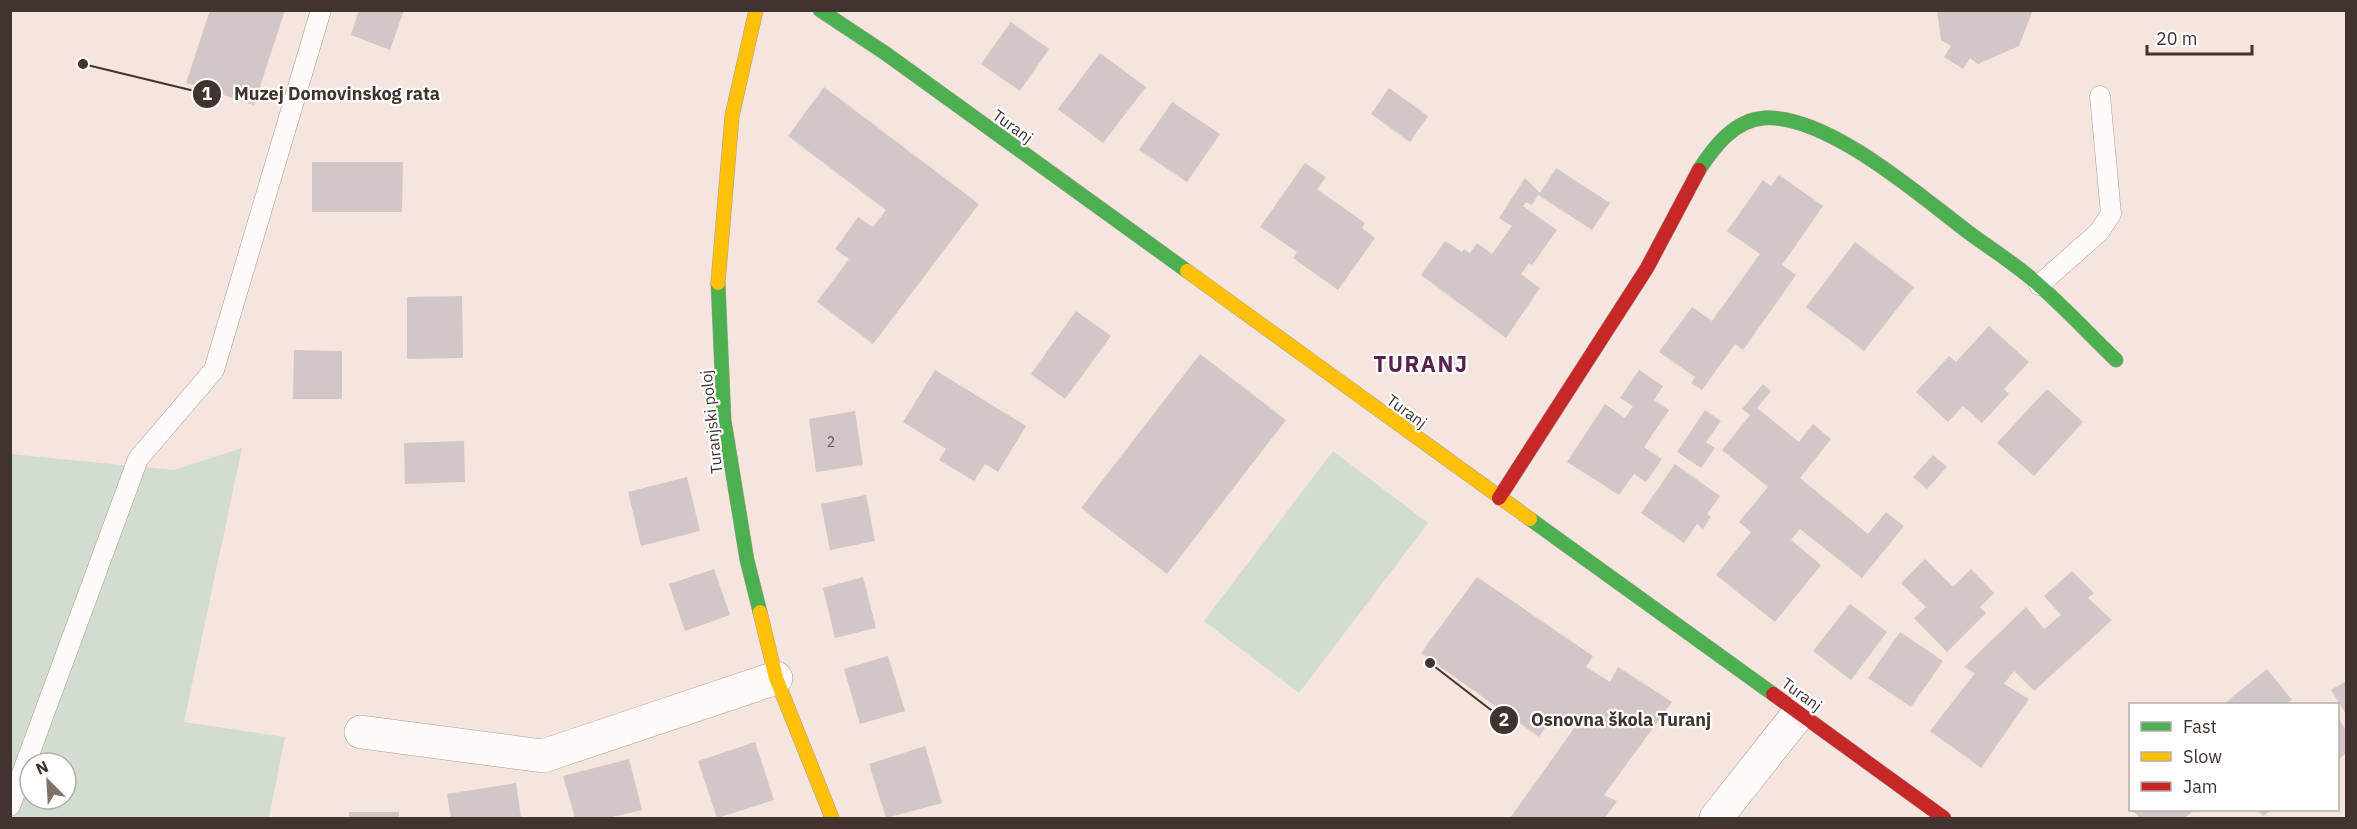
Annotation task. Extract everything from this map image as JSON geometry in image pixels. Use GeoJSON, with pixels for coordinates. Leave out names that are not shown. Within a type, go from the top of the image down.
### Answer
{"type":"FeatureCollection","features":[{"type":"Feature","properties":{"kind":"street","name":"Turanjski poloj"},"geometry":{"type":"LineString","coordinates":[[756,10],[732,116],[717,300],[724,420],[747,560],[776,678],[832,819]]}},
{"type":"Feature","properties":{"kind":"street","name":"Turanj"},"geometry":{"type":"LineString","coordinates":[[820,10],[885,53],[1944,819]]}},
{"type":"Feature","properties":{"kind":"street"},"geometry":{"type":"LineString","coordinates":[[1499,498],[1647,268],[1700,168],[1729,132],[1747,122],[1764,118],[1794,123],[1835,138],[1885,170],[2039,285],[2116,360]]}},
{"type":"Feature","properties":{"kind":"street"},"geometry":{"type":"LineString","coordinates":[[361,732],[543,756],[776,678]]}},
{"type":"Feature","properties":{"kind":"street"},"geometry":{"type":"LineString","coordinates":[[1716,819],[1799,713]]}},
{"type":"Feature","properties":{"kind":"lane"},"geometry":{"type":"LineString","coordinates":[[10,806],[138,459],[214,370],[321,10]]}},
{"type":"Feature","properties":{"kind":"lane"},"geometry":{"type":"LineString","coordinates":[[2039,285],[2099,232],[2111,214],[2100,96]]}},
{"type":"Feature","properties":{"kind":"green space"},"geometry":{"type":"Polygon","coordinates":[[[242,448],[184,722],[285,737],[269,818],[11,818],[10,454],[174,470],[242,448]]]}},
{"type":"Feature","properties":{"kind":"green space"},"geometry":{"type":"Polygon","coordinates":[[[1333,451],[1428,523],[1299,693],[1204,621],[1333,451]]]}},
{"type":"Feature","properties":{"kind":"building"},"geometry":{"type":"Polygon","coordinates":[[[210,10],[285,10],[254,105],[186,83],[210,10]]]}},
{"type":"Feature","properties":{"kind":"building"},"geometry":{"type":"Polygon","coordinates":[[[359,10],[404,10],[390,50],[351,35],[359,10]]]}},
{"type":"Feature","properties":{"kind":"building"},"geometry":{"type":"Polygon","coordinates":[[[1937,10],[2033,10],[2019,46],[1978,64],[1970,58],[1963,69],[1944,57],[1951,46],[1941,40],[1937,10]]]}},
{"type":"Feature","properties":{"kind":"building"},"geometry":{"type":"Polygon","coordinates":[[[1011,22],[1049,49],[1020,91],[981,64],[1011,22]]]}},
{"type":"Feature","properties":{"kind":"building"},"geometry":{"type":"Polygon","coordinates":[[[1100,53],[1146,87],[1103,143],[1058,109],[1100,53]]]}},
{"type":"Feature","properties":{"kind":"building"},"geometry":{"type":"Polygon","coordinates":[[[824,87],[979,204],[873,344],[817,302],[849,259],[835,249],[858,217],[873,227],[886,210],[788,136],[824,87]]]}},
{"type":"Feature","properties":{"kind":"building"},"geometry":{"type":"Polygon","coordinates":[[[1389,88],[1428,116],[1410,142],[1371,114],[1389,88]]]}},
{"type":"Feature","properties":{"kind":"building"},"geometry":{"type":"Polygon","coordinates":[[[1172,102],[1220,134],[1187,182],[1139,150],[1172,102]]]}},
{"type":"Feature","properties":{"kind":"building"},"geometry":{"type":"Polygon","coordinates":[[[312,162],[403,162],[402,212],[312,212],[312,162]]]}},
{"type":"Feature","properties":{"kind":"building"},"geometry":{"type":"Polygon","coordinates":[[[1305,163],[1326,177],[1317,189],[1365,223],[1362,228],[1375,238],[1338,290],[1293,258],[1297,252],[1260,227],[1305,163]]]}},
{"type":"Feature","properties":{"kind":"building"},"geometry":{"type":"Polygon","coordinates":[[[1556,168],[1610,203],[1592,230],[1538,195],[1532,205],[1526,202],[1523,206],[1557,230],[1532,265],[1529,263],[1521,274],[1540,288],[1506,338],[1421,275],[1445,241],[1462,252],[1464,249],[1470,253],[1477,243],[1492,254],[1512,226],[1499,218],[1525,178],[1540,193],[1556,168]]]}},
{"type":"Feature","properties":{"kind":"building"},"geometry":{"type":"Polygon","coordinates":[[[1779,175],[1823,206],[1782,265],[1796,275],[1743,350],[1735,344],[1702,390],[1691,383],[1695,377],[1659,352],[1692,307],[1712,321],[1760,254],[1727,231],[1763,180],[1771,186],[1779,175]]]}},
{"type":"Feature","properties":{"kind":"building"},"geometry":{"type":"Polygon","coordinates":[[[1855,242],[1914,287],[1864,351],[1806,307],[1855,242]]]}},
{"type":"Feature","properties":{"kind":"building"},"geometry":{"type":"Polygon","coordinates":[[[462,296],[463,358],[407,359],[407,297],[462,296]]]}},
{"type":"Feature","properties":{"kind":"building"},"geometry":{"type":"Polygon","coordinates":[[[1076,311],[1111,336],[1065,399],[1031,374],[1076,311]]]}},
{"type":"Feature","properties":{"kind":"building"},"geometry":{"type":"Polygon","coordinates":[[[1989,326],[2029,362],[2004,389],[2009,394],[1982,423],[1963,406],[1948,422],[1916,392],[1949,356],[1956,362],[1989,326]]]}},
{"type":"Feature","properties":{"kind":"building"},"geometry":{"type":"Polygon","coordinates":[[[294,350],[342,351],[342,399],[293,399],[294,350]]]}},
{"type":"Feature","properties":{"kind":"building"},"geometry":{"type":"Polygon","coordinates":[[[1200,354],[1286,420],[1167,574],[1081,508],[1200,354]]]}},
{"type":"Feature","properties":{"kind":"building"},"geometry":{"type":"Polygon","coordinates":[[[935,370],[1026,426],[998,472],[985,464],[974,481],[939,460],[946,449],[903,422],[935,370]]]}},
{"type":"Feature","properties":{"kind":"building"},"geometry":{"type":"Polygon","coordinates":[[[1639,370],[1663,386],[1654,400],[1669,410],[1644,447],[1662,459],[1646,482],[1634,474],[1619,495],[1567,462],[1605,404],[1625,418],[1633,406],[1620,398],[1639,370]]]}},
{"type":"Feature","properties":{"kind":"building"},"geometry":{"type":"Polygon","coordinates":[[[1763,384],[1771,391],[1757,408],[1799,442],[1813,424],[1831,439],[1800,478],[1868,534],[1886,512],[1904,526],[1862,578],[1800,529],[1791,540],[1821,565],[1775,622],[1716,575],[1751,532],[1739,522],[1768,487],[1722,450],[1750,415],[1742,409],[1763,384]]]}},
{"type":"Feature","properties":{"kind":"building"},"geometry":{"type":"Polygon","coordinates":[[[2047,389],[2083,422],[2034,476],[1997,443],[2047,389]]]}},
{"type":"Feature","properties":{"kind":"building"},"geometry":{"type":"Polygon","coordinates":[[[1705,410],[1721,421],[1706,442],[1715,448],[1701,468],[1677,452],[1705,410]]]}},
{"type":"Feature","properties":{"kind":"building"},"geometry":{"type":"Polygon","coordinates":[[[855,411],[863,465],[816,472],[809,419],[855,411]]]}},
{"type":"Feature","properties":{"kind":"building"},"geometry":{"type":"Polygon","coordinates":[[[464,441],[465,482],[405,484],[404,443],[464,441]]]}},
{"type":"Feature","properties":{"kind":"building"},"geometry":{"type":"Polygon","coordinates":[[[1933,455],[1947,467],[1927,489],[1913,477],[1933,455]]]}},
{"type":"Feature","properties":{"kind":"building"},"geometry":{"type":"Polygon","coordinates":[[[1675,464],[1720,496],[1707,514],[1711,517],[1703,529],[1697,524],[1684,543],[1641,513],[1675,464]]]}},
{"type":"Feature","properties":{"kind":"building"},"geometry":{"type":"Polygon","coordinates":[[[687,477],[700,531],[641,546],[628,492],[687,477]]]}},
{"type":"Feature","properties":{"kind":"building"},"geometry":{"type":"Polygon","coordinates":[[[866,495],[875,541],[830,550],[821,504],[866,495]]]}},
{"type":"Feature","properties":{"kind":"building"},"geometry":{"type":"Polygon","coordinates":[[[1925,559],[1953,587],[1971,569],[1994,593],[1980,607],[1986,613],[1947,652],[1914,618],[1926,607],[1901,583],[1925,559]]]}},
{"type":"Feature","properties":{"kind":"building"},"geometry":{"type":"Polygon","coordinates":[[[714,569],[730,615],[685,631],[669,584],[714,569]]]}},
{"type":"Feature","properties":{"kind":"building"},"geometry":{"type":"Polygon","coordinates":[[[2072,571],[2094,593],[2088,598],[2112,620],[2034,691],[2014,671],[2004,684],[2029,699],[1981,768],[1930,731],[1975,673],[1964,667],[2026,607],[2044,629],[2061,615],[2044,596],[2072,571]]]}},
{"type":"Feature","properties":{"kind":"building"},"geometry":{"type":"Polygon","coordinates":[[[863,577],[876,628],[835,638],[823,588],[863,577]]]}},
{"type":"Feature","properties":{"kind":"building"},"geometry":{"type":"Polygon","coordinates":[[[1477,577],[1593,656],[1586,667],[1610,682],[1618,667],[1672,702],[1604,795],[1617,801],[1605,818],[1510,818],[1575,727],[1554,714],[1539,737],[1421,653],[1477,577]]]}},
{"type":"Feature","properties":{"kind":"building"},"geometry":{"type":"Polygon","coordinates":[[[1850,604],[1887,632],[1851,680],[1813,651],[1850,604]]]}},
{"type":"Feature","properties":{"kind":"building"},"geometry":{"type":"Polygon","coordinates":[[[1900,632],[1943,661],[1911,707],[1868,678],[1900,632]]]}},
{"type":"Feature","properties":{"kind":"building"},"geometry":{"type":"Polygon","coordinates":[[[888,656],[905,711],[860,724],[844,669],[888,656]]]}},
{"type":"Feature","properties":{"kind":"building"},"geometry":{"type":"Polygon","coordinates":[[[2267,669],[2292,700],[2288,703],[2226,702],[2267,669]]]}},
{"type":"Feature","properties":{"kind":"building"},"geometry":{"type":"Polygon","coordinates":[[[2346,681],[2346,714],[2331,690],[2346,681]]]}},
{"type":"Feature","properties":{"kind":"building"},"geometry":{"type":"Polygon","coordinates":[[[2339,720],[2346,730],[2346,753],[2339,759],[2339,720]]]}},
{"type":"Feature","properties":{"kind":"building"},"geometry":{"type":"Polygon","coordinates":[[[755,742],[774,800],[717,818],[698,761],[755,742]]]}},
{"type":"Feature","properties":{"kind":"building"},"geometry":{"type":"Polygon","coordinates":[[[925,746],[942,803],[886,818],[869,764],[925,746]]]}},
{"type":"Feature","properties":{"kind":"building"},"geometry":{"type":"Polygon","coordinates":[[[629,759],[642,810],[608,818],[575,818],[563,776],[629,759]]]}},
{"type":"Feature","properties":{"kind":"building"},"geometry":{"type":"Polygon","coordinates":[[[516,783],[521,818],[451,818],[447,794],[516,783]]]}},
{"type":"Feature","properties":{"kind":"building"},"geometry":{"type":"Polygon","coordinates":[[[2133,811],[2194,811],[2184,818],[2140,818],[2133,811]]]}},
{"type":"Feature","properties":{"kind":"building"},"geometry":{"type":"Polygon","coordinates":[[[2259,811],[2270,811],[2263,816],[2259,811]]]}},
{"type":"Feature","properties":{"kind":"building"},"geometry":{"type":"Polygon","coordinates":[[[349,812],[399,812],[399,818],[349,818],[349,812]]]}},
{"type":"Feature","properties":{"kind":"traffic: fast"},"geometry":{"type":"LineString","coordinates":[[820,10],[885,53],[1187,271]]}},
{"type":"Feature","properties":{"kind":"traffic: fast"},"geometry":{"type":"LineString","coordinates":[[1699,170],[1726,136],[1753,120],[1764,118],[1789,120],[1816,129],[1843,143],[1899,179],[2024,272],[2116,360]]}},
{"type":"Feature","properties":{"kind":"traffic: fast"},"geometry":{"type":"LineString","coordinates":[[718,283],[724,420],[747,560],[760,612]]}},
{"type":"Feature","properties":{"kind":"traffic: fast"},"geometry":{"type":"LineString","coordinates":[[1530,519],[1773,694]]}},
{"type":"Feature","properties":{"kind":"traffic: slow"},"geometry":{"type":"LineString","coordinates":[[718,283],[732,116],[756,10]]}},
{"type":"Feature","properties":{"kind":"traffic: slow"},"geometry":{"type":"LineString","coordinates":[[1187,271],[1530,519]]}},
{"type":"Feature","properties":{"kind":"traffic: slow"},"geometry":{"type":"LineString","coordinates":[[760,612],[776,678],[832,818]]}},
{"type":"Feature","properties":{"kind":"traffic: jam"},"geometry":{"type":"LineString","coordinates":[[1499,498],[1647,268],[1699,170]]}},
{"type":"Feature","properties":{"kind":"traffic: jam"},"geometry":{"type":"LineString","coordinates":[[1773,694],[1944,818]]}},
{"type":"Feature","properties":{"kind":"place","name":"Muzej Domovinskog rata"},"geometry":{"type":"Point","coordinates":[83,64]}},
{"type":"Feature","properties":{"kind":"place","name":"Osnovna škola Turanj"},"geometry":{"type":"Point","coordinates":[1430,663]}},
{"type":"Feature","properties":{"kind":"district","name":"TURANJ"},"geometry":{"type":"Point","coordinates":[1421,364]}}]}
